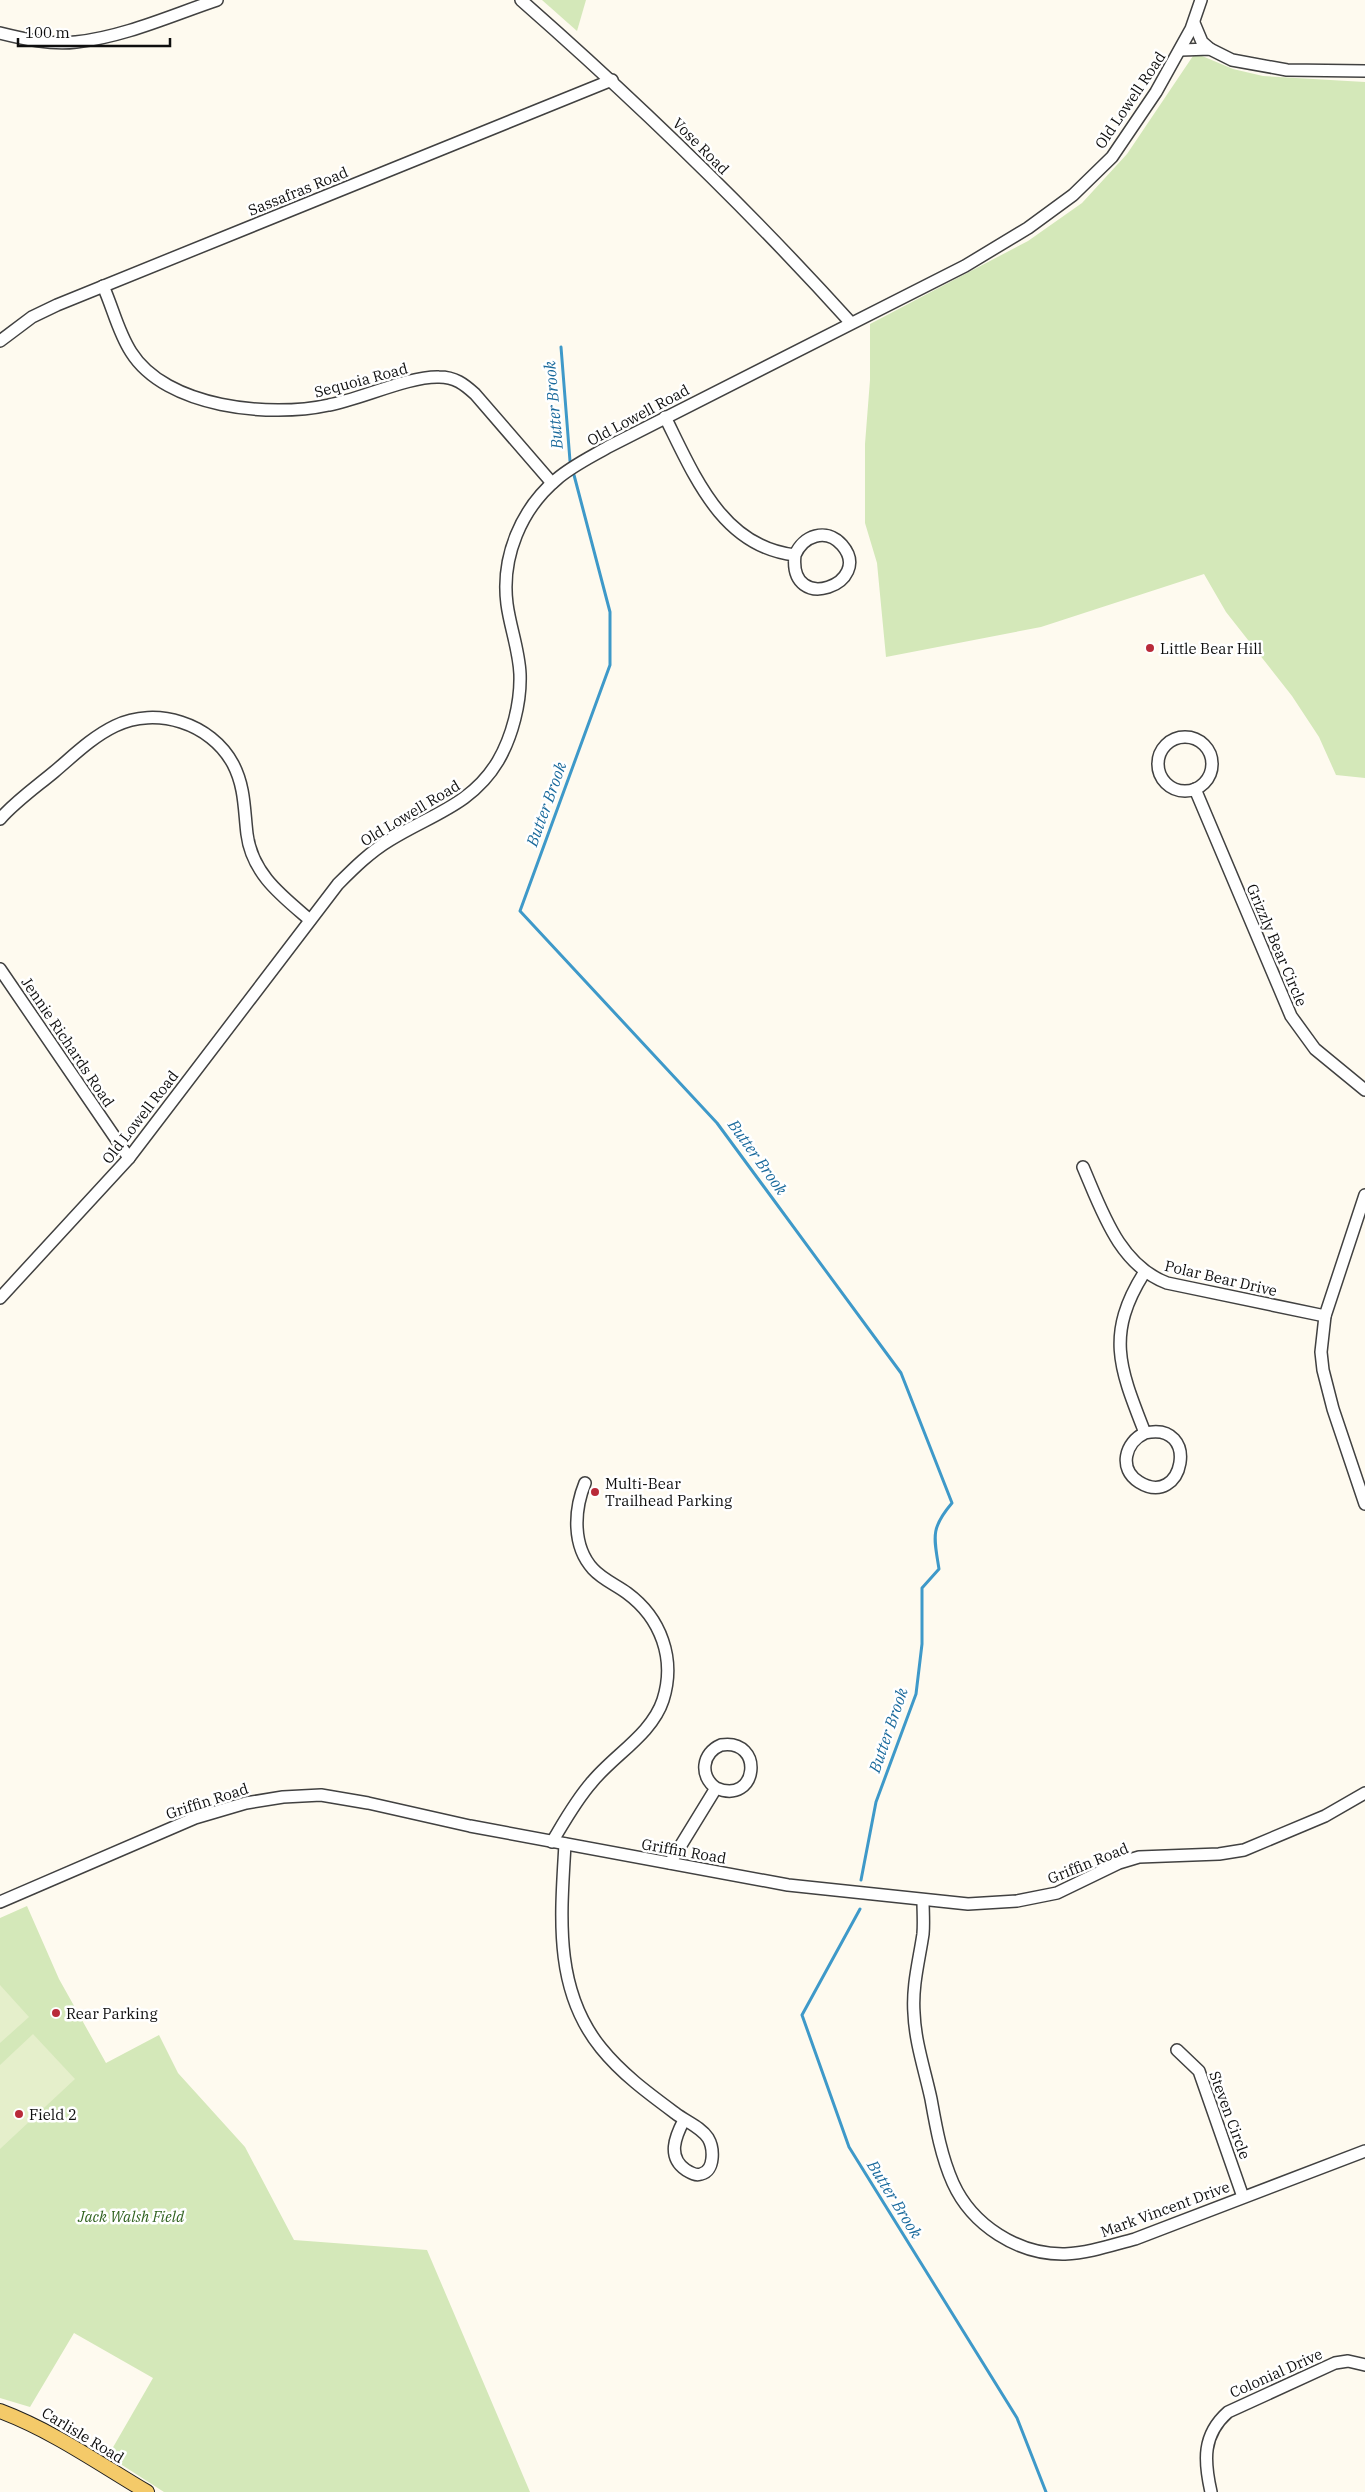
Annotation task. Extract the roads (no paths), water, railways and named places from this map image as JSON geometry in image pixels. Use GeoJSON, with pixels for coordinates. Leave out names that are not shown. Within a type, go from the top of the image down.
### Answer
{"type":"FeatureCollection","features":[{"type":"Feature","properties":{"kind":"main road","name":"Carlisle Road"},"geometry":{"type":"LineString","coordinates":[[0,2411],[32,2423],[58,2437],[147,2492]]}},
{"type":"Feature","properties":{"kind":"street"},"geometry":{"type":"LineString","coordinates":[[0,33],[38,41],[75,42],[113,35],[217,0]]}},
{"type":"Feature","properties":{"kind":"street","name":"Vose Road"},"geometry":{"type":"LineString","coordinates":[[521,0],[612,80],[709,174],[851,323]]}},
{"type":"Feature","properties":{"kind":"street","name":"Old Lowell Road"},"geometry":{"type":"LineString","coordinates":[[0,1298],[129,1158],[338,884],[363,859],[396,836],[468,797],[486,780],[498,760],[510,733],[519,700],[520,674],[507,603],[507,575],[513,543],[525,514],[552,483],[608,447],[973,262],[1028,228],[1073,194],[1112,157],[1181,50],[1194,23],[1201,0]]}},
{"type":"Feature","properties":{"kind":"street"},"geometry":{"type":"LineString","coordinates":[[1194,23],[1202,42],[1210,49],[1232,60],[1260,67],[1311,71],[1365,71]]}},
{"type":"Feature","properties":{"kind":"street"},"geometry":{"type":"LineString","coordinates":[[1181,50],[1210,49]]}},
{"type":"Feature","properties":{"kind":"street","name":"Sassafras Road"},"geometry":{"type":"LineString","coordinates":[[0,341],[38,314],[612,80]]}},
{"type":"Feature","properties":{"kind":"street","name":"Sequoia Road"},"geometry":{"type":"LineString","coordinates":[[104,286],[118,328],[143,369],[160,382],[181,392],[234,406],[290,410],[329,405],[424,378],[450,378],[462,382],[475,394],[552,483]]}},
{"type":"Feature","properties":{"kind":"street"},"geometry":{"type":"LineString","coordinates":[[665,418],[705,494],[726,521],[764,548],[778,553],[795,555]]}},
{"type":"Feature","properties":{"kind":"street"},"geometry":{"type":"LineString","coordinates":[[829,536],[843,546],[847,553],[847,572],[835,586],[817,589],[801,581],[794,564],[795,555],[798,547],[812,537],[829,536]]}},
{"type":"Feature","properties":{"kind":"street"},"geometry":{"type":"LineString","coordinates":[[0,819],[17,802],[91,742],[116,726],[130,721],[152,718],[174,720],[188,724],[214,740],[232,763],[243,790],[247,834],[256,866],[274,888],[310,920]]}},
{"type":"Feature","properties":{"kind":"street"},"geometry":{"type":"LineString","coordinates":[[1187,737],[1198,740],[1206,747],[1211,757],[1210,773],[1204,782],[1195,789],[1173,788],[1164,781],[1159,771],[1160,754],[1166,745],[1176,739],[1187,737]]}},
{"type":"Feature","properties":{"kind":"street","name":"Grizzly Bear Circle"},"geometry":{"type":"LineString","coordinates":[[1195,789],[1291,1016],[1315,1049],[1365,1090]]}},
{"type":"Feature","properties":{"kind":"street","name":"Jennie Richards Road"},"geometry":{"type":"LineString","coordinates":[[0,968],[129,1158]]}},
{"type":"Feature","properties":{"kind":"street","name":"Polar Bear Drive"},"geometry":{"type":"LineString","coordinates":[[1083,1167],[1109,1226],[1130,1259],[1144,1273],[1167,1283],[1325,1316]]}},
{"type":"Feature","properties":{"kind":"street"},"geometry":{"type":"LineString","coordinates":[[1365,1195],[1325,1316],[1322,1334],[1323,1370],[1333,1409],[1365,1504]]}},
{"type":"Feature","properties":{"kind":"street"},"geometry":{"type":"LineString","coordinates":[[1144,1273],[1126,1304],[1119,1345],[1124,1373],[1145,1433]]}},
{"type":"Feature","properties":{"kind":"street"},"geometry":{"type":"LineString","coordinates":[[1145,1433],[1162,1433],[1172,1438],[1179,1447],[1182,1459],[1179,1470],[1173,1479],[1163,1485],[1152,1487],[1140,1483],[1129,1471],[1126,1460],[1128,1448],[1135,1439],[1145,1433]]}},
{"type":"Feature","properties":{"kind":"street"},"geometry":{"type":"LineString","coordinates":[[552,1842],[590,1784],[650,1724],[662,1701],[668,1672],[665,1643],[650,1614],[639,1602],[594,1570],[584,1558],[576,1525],[577,1506],[585,1484]]}},
{"type":"Feature","properties":{"kind":"street"},"geometry":{"type":"LineString","coordinates":[[727,1744],[742,1749],[749,1758],[752,1768],[746,1783],[732,1791],[716,1788],[706,1776],[704,1765],[708,1755],[716,1748],[727,1744]]}},
{"type":"Feature","properties":{"kind":"street"},"geometry":{"type":"LineString","coordinates":[[670,1863],[716,1788]]}},
{"type":"Feature","properties":{"kind":"street","name":"Griffin Road"},"geometry":{"type":"LineString","coordinates":[[0,1902],[194,1818],[246,1803],[283,1797],[321,1795],[368,1803],[552,1842],[788,1885],[968,1904],[1039,1898],[1072,1887],[1119,1863],[1139,1857],[1220,1854],[1244,1850],[1325,1816],[1365,1793]]}},
{"type":"Feature","properties":{"kind":"street"},"geometry":{"type":"LineString","coordinates":[[565,1844],[562,1916],[563,1956],[576,2005],[592,2037],[614,2062],[651,2095],[704,2133],[711,2144],[711,2164],[708,2170],[701,2174],[694,2174],[685,2169],[676,2159],[675,2138],[684,2120]]}},
{"type":"Feature","properties":{"kind":"street","name":"Mark Vincent Drive"},"geometry":{"type":"LineString","coordinates":[[923,1900],[923,1934],[915,1981],[914,2013],[917,2036],[945,2161],[960,2198],[985,2226],[1003,2238],[1023,2247],[1054,2253],[1082,2252],[1135,2238],[1365,2151]]}},
{"type":"Feature","properties":{"kind":"street","name":"Steven Circle"},"geometry":{"type":"LineString","coordinates":[[1176,2050],[1199,2071],[1243,2197]]}},
{"type":"Feature","properties":{"kind":"street","name":"Colonial Drive"},"geometry":{"type":"LineString","coordinates":[[1211,2492],[1205,2461],[1207,2444],[1216,2424],[1228,2412],[1335,2363],[1348,2361],[1365,2365]]}},
{"type":"Feature","properties":{"kind":"waterway","name":"Butter Brook"},"geometry":{"type":"LineString","coordinates":[[561,347],[570,461]]}},
{"type":"Feature","properties":{"kind":"waterway","name":"Butter Brook"},"geometry":{"type":"LineString","coordinates":[[574,475],[610,612],[610,665],[520,911],[717,1123],[901,1373],[952,1503],[940,1520],[935,1534],[939,1569],[922,1588],[922,1644],[916,1694],[876,1802],[861,1880]]}},
{"type":"Feature","properties":{"kind":"waterway","name":"Butter Brook"},"geometry":{"type":"LineString","coordinates":[[860,1909],[802,2015],[849,2147],[1017,2418],[1046,2492]]}},
{"type":"Feature","properties":{"kind":"place","name":"Little Bear Hill"},"geometry":{"type":"Point","coordinates":[1150,648]}},
{"type":"Feature","properties":{"kind":"place","name":"Multi-Bear Trailhead Parking"},"geometry":{"type":"Point","coordinates":[595,1492]}},
{"type":"Feature","properties":{"kind":"place","name":"Rear Parking"},"geometry":{"type":"Point","coordinates":[56,2013]}},
{"type":"Feature","properties":{"kind":"place","name":"Field 2"},"geometry":{"type":"Point","coordinates":[19,2114]}},
{"type":"Feature","properties":{"kind":"park label","name":"Jack Walsh Field"},"geometry":{"type":"Point","coordinates":[131,2216]}}]}
